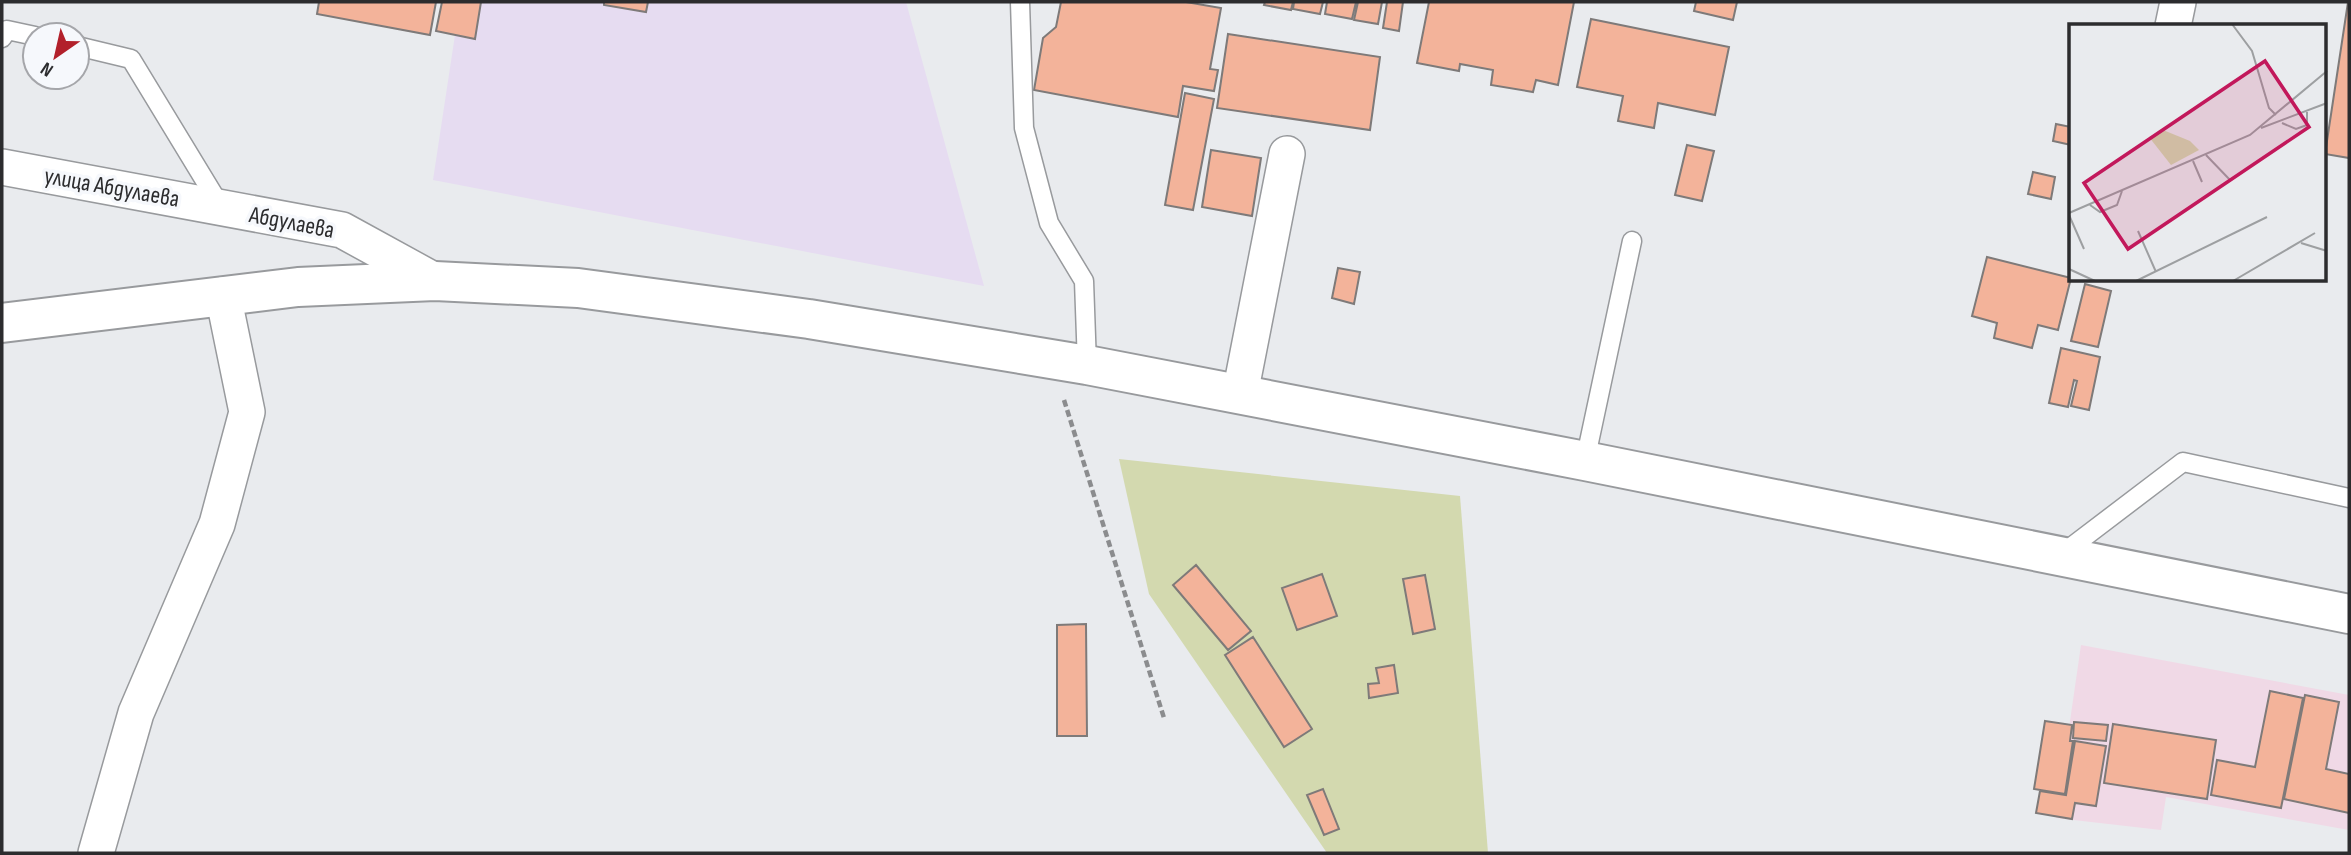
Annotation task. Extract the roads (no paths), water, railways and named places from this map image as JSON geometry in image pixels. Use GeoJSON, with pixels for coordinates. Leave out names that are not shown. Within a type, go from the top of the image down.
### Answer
{"type":"FeatureCollection","features":[{"type":"Feature","properties":{"kind":"highway"},"geometry":{"type":"LineString","coordinates":[[2,323],[298,287],[436,281],[578,288],[809,319],[1240,394],[2349,614]]}},
{"type":"Feature","properties":{"kind":"street"},"geometry":{"type":"LineString","coordinates":[[2173,24],[2178,2]]}},
{"type":"Feature","properties":{"kind":"street"},"geometry":{"type":"LineString","coordinates":[[1240,394],[1287,154]]}},
{"type":"Feature","properties":{"kind":"street","name":"улица Абдулаева"},"geometry":{"type":"LineString","coordinates":[[2,167],[221,207]]}},
{"type":"Feature","properties":{"kind":"street","name":"Абдулаева"},"geometry":{"type":"LineString","coordinates":[[221,207],[342,230],[436,281]]}},
{"type":"Feature","properties":{"kind":"street"},"geometry":{"type":"LineString","coordinates":[[96,853],[136,713],[216,524],[247,412],[223,295]]}},
{"type":"Feature","properties":{"kind":"lane"},"geometry":{"type":"LineString","coordinates":[[1020,2],[1024,128],[1049,223],[1084,281],[1069,363]]}},
{"type":"Feature","properties":{"kind":"lane"},"geometry":{"type":"LineString","coordinates":[[2,38],[7,30],[21,33]]}},
{"type":"Feature","properties":{"kind":"lane"},"geometry":{"type":"LineString","coordinates":[[91,50],[131,60],[221,207]]}},
{"type":"Feature","properties":{"kind":"lane"},"geometry":{"type":"LineString","coordinates":[[1585,461],[1632,242]]}},
{"type":"Feature","properties":{"kind":"lane"},"geometry":{"type":"LineString","coordinates":[[2059,556],[2183,462],[2349,498]]}}]}
